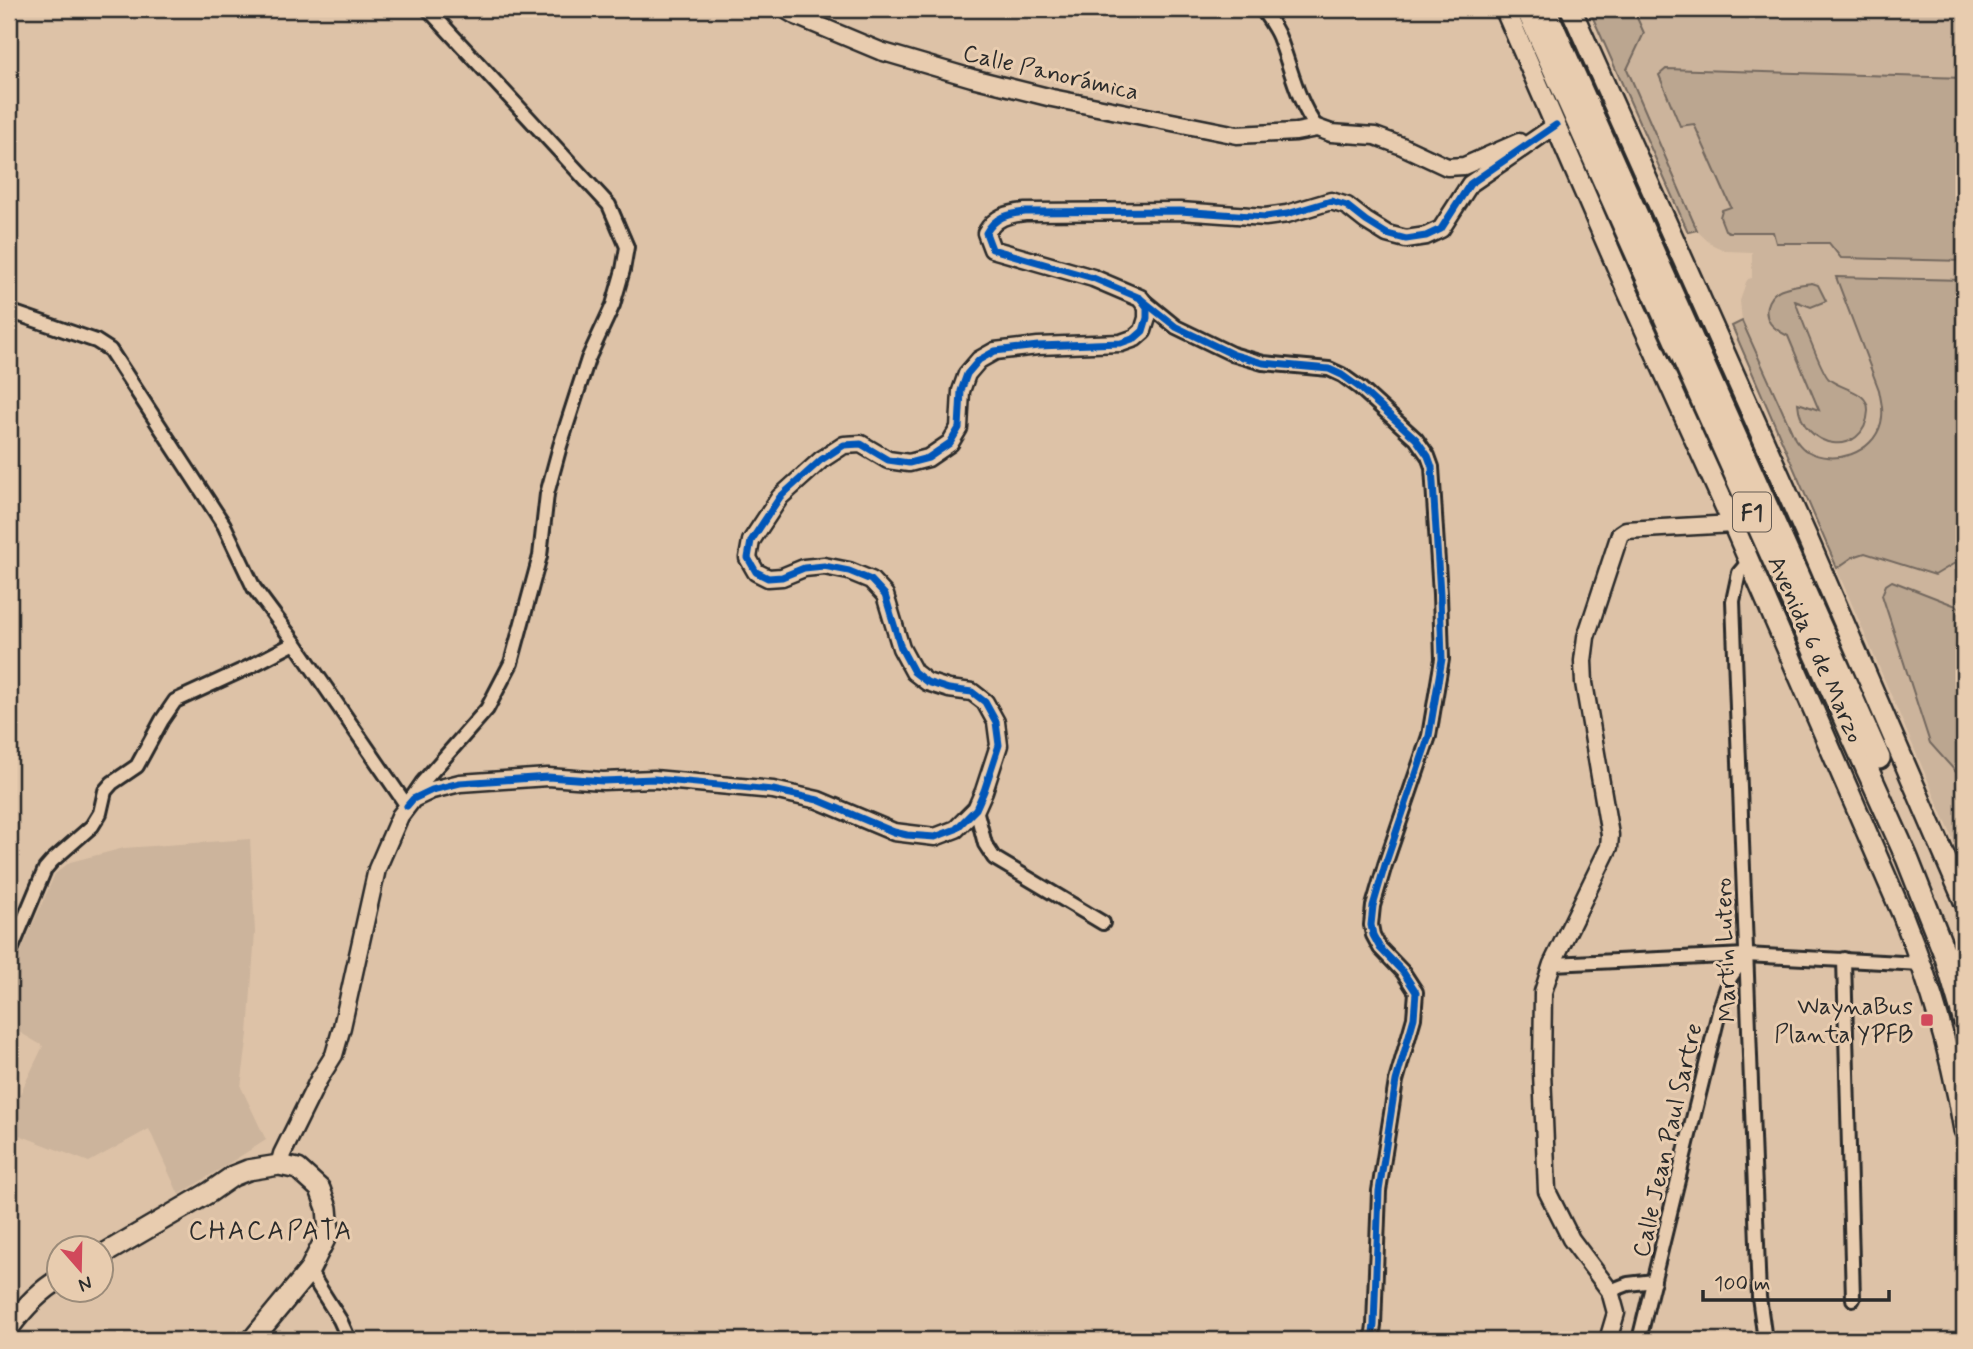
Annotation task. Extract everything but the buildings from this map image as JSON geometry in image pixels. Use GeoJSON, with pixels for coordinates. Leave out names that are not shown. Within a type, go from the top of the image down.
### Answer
{"type":"FeatureCollection","features":[{"type":"Feature","properties":{"kind":"highway","name":"Avenida 6 de Marzo"},"geometry":{"type":"LineString","coordinates":[[1527,9],[1907,858],[1946,957],[1964,1019]]}},
{"type":"Feature","properties":{"kind":"highway","name":"Avenida 6 de Marzo"},"geometry":{"type":"LineString","coordinates":[[1545,9],[1920,852],[1964,971]]}},
{"type":"Feature","properties":{"kind":"main road","name":"Avenida 6 de Marzo"},"geometry":{"type":"LineString","coordinates":[[1505,9],[1627,290],[1733,524],[1922,964],[1956,1082],[1964,1130]]}},
{"type":"Feature","properties":{"kind":"main road","name":"Avenida 6 de Marzo"},"geometry":{"type":"LineString","coordinates":[[1571,9],[1807,537],[1964,901]]}},
{"type":"Feature","properties":{"kind":"main road"},"geometry":{"type":"LineString","coordinates":[[116,1247],[233,1176],[248,1170],[279,1165],[298,1169],[320,1189],[327,1208],[329,1231],[310,1271],[252,1340]]}},
{"type":"Feature","properties":{"kind":"main road"},"geometry":{"type":"LineString","coordinates":[[9,1328],[46,1288]]}},
{"type":"Feature","properties":{"kind":"street"},"geometry":{"type":"LineString","coordinates":[[279,1165],[319,1079],[334,1055],[377,869],[400,817],[422,783],[487,709],[511,663],[540,556],[547,494],[560,446],[588,359],[613,305],[624,270],[627,247],[609,205],[428,9]]}},
{"type":"Feature","properties":{"kind":"street"},"geometry":{"type":"LineString","coordinates":[[1262,9],[1278,34],[1301,101],[1317,128]]}},
{"type":"Feature","properties":{"kind":"street","name":"Calle Panorámica"},"geometry":{"type":"LineString","coordinates":[[793,11],[880,51],[1052,98],[1237,135],[1296,132],[1317,128],[1331,133],[1375,136],[1447,167],[1464,166],[1556,125]]}},
{"type":"Feature","properties":{"kind":"street"},"geometry":{"type":"LineString","coordinates":[[1372,1340],[1379,1191],[1396,1081],[1414,1018],[1416,992],[1403,972],[1380,948],[1371,925],[1373,906],[1385,865],[1429,736],[1442,659],[1432,467],[1416,439],[1342,375],[1329,369],[1264,363],[1232,354],[1176,327],[1140,298],[1093,278],[992,249],[986,233],[999,218],[1025,212],[1181,211],[1265,216],[1287,214],[1331,201],[1347,206],[1387,234],[1406,239],[1426,236],[1441,229],[1470,184],[1556,125]]}},
{"type":"Feature","properties":{"kind":"street"},"geometry":{"type":"LineString","coordinates":[[410,802],[432,790],[460,783],[548,777],[603,781],[654,779],[773,790],[818,800],[894,832],[935,837],[956,829],[976,809],[999,745],[996,722],[985,702],[972,692],[927,682],[914,672],[901,648],[885,595],[871,580],[849,570],[824,566],[804,568],[782,577],[768,578],[756,572],[748,558],[751,541],[780,497],[821,460],[844,445],[860,444],[888,460],[909,463],[928,458],[950,443],[959,428],[964,382],[979,360],[995,351],[1128,341],[1143,331],[1147,318],[1147,307],[1140,298]]}},
{"type":"Feature","properties":{"kind":"street"},"geometry":{"type":"LineString","coordinates":[[9,312],[96,341],[110,350],[224,525],[254,587],[410,802]]}},
{"type":"Feature","properties":{"kind":"street"},"geometry":{"type":"LineString","coordinates":[[1608,1340],[1616,1313],[1611,1290],[1571,1239],[1547,1191],[1542,1072],[1543,992],[1552,964],[1609,847],[1610,835],[1584,683],[1586,637],[1620,534],[1626,530],[1733,524]]}},
{"type":"Feature","properties":{"kind":"street","name":"Martín Lutero"},"geometry":{"type":"LineString","coordinates":[[1749,561],[1739,573],[1733,601],[1759,1297],[1765,1340]]}},
{"type":"Feature","properties":{"kind":"street"},"geometry":{"type":"LineString","coordinates":[[9,955],[45,869],[92,826],[100,813],[105,790],[137,766],[175,701],[295,643]]}},
{"type":"Feature","properties":{"kind":"street"},"geometry":{"type":"LineString","coordinates":[[976,809],[985,844],[994,858],[1103,923]]}},
{"type":"Feature","properties":{"kind":"street"},"geometry":{"type":"LineString","coordinates":[[1552,964],[1746,955],[1922,964]]}},
{"type":"Feature","properties":{"kind":"street","name":"Calle Jean Paul Sartre"},"geometry":{"type":"LineString","coordinates":[[1639,1340],[1720,1008],[1730,978],[1746,955]]}},
{"type":"Feature","properties":{"kind":"street"},"geometry":{"type":"LineString","coordinates":[[1844,959],[1853,1299]]}},
{"type":"Feature","properties":{"kind":"street"},"geometry":{"type":"LineString","coordinates":[[310,1271],[349,1340]]}},
{"type":"Feature","properties":{"kind":"street"},"geometry":{"type":"LineString","coordinates":[[1611,1290],[1628,1284],[1654,1281]]}},
{"type":"Feature","properties":{"kind":"shaded area"},"geometry":{"type":"Polygon","coordinates":[[[1589,9],[1964,9],[1964,864],[1732,326],[1742,321],[1740,301],[1746,282],[1752,278],[1752,252],[1726,251],[1711,244],[1697,231],[1688,232],[1589,9]]]}},
{"type":"Feature","properties":{"kind":"shaded area"},"geometry":{"type":"Polygon","coordinates":[[[1589,9],[1633,9],[1644,33],[1627,69],[1697,230],[1688,232],[1589,9]]]}},
{"type":"Feature","properties":{"kind":"shaded area"},"geometry":{"type":"Polygon","coordinates":[[[1666,69],[1964,78],[1964,261],[1841,258],[1829,243],[1776,243],[1773,232],[1725,230],[1720,217],[1722,210],[1731,207],[1694,124],[1680,126],[1659,75],[1666,69]]]}},
{"type":"Feature","properties":{"kind":"shaded area"},"geometry":{"type":"Polygon","coordinates":[[[1836,277],[1964,280],[1964,566],[1955,563],[1935,575],[1865,553],[1853,557],[1837,568],[1732,326],[1742,321],[1800,446],[1829,457],[1851,454],[1870,443],[1877,434],[1882,419],[1882,407],[1879,390],[1836,277]]]}},
{"type":"Feature","properties":{"kind":"shaded area"},"geometry":{"type":"Polygon","coordinates":[[[1812,283],[1818,285],[1826,301],[1811,307],[1795,301],[1821,367],[1829,379],[1859,395],[1867,404],[1864,427],[1856,437],[1845,442],[1833,443],[1821,439],[1810,431],[1802,419],[1798,403],[1819,410],[1788,336],[1778,331],[1767,317],[1767,306],[1775,293],[1788,287],[1812,283]]]}},
{"type":"Feature","properties":{"kind":"shaded area"},"geometry":{"type":"Polygon","coordinates":[[[1892,581],[1964,609],[1964,781],[1930,743],[1882,595],[1886,585],[1892,581]]]}},
{"type":"Feature","properties":{"kind":"shaded area"},"geometry":{"type":"Polygon","coordinates":[[[250,839],[255,932],[248,1034],[241,1087],[266,1140],[179,1195],[149,1129],[89,1162],[9,1131],[9,1117],[43,1046],[9,1026],[9,978],[55,874],[70,862],[124,848],[250,839]]]}},
{"type":"Feature","properties":{"kind":"cycle path"},"geometry":{"type":"LineString","coordinates":[[407,806],[413,799],[432,790],[460,783],[548,777],[603,781],[654,779],[773,790],[818,800],[907,835],[935,837],[956,829],[976,809],[999,745],[996,722],[985,702],[972,692],[927,682],[914,672],[901,648],[885,595],[871,580],[849,571],[824,566],[804,568],[782,577],[768,578],[756,572],[748,558],[751,541],[780,497],[821,460],[844,445],[861,444],[888,460],[909,463],[928,458],[950,443],[959,428],[961,391],[967,374],[979,360],[995,351],[1038,346],[1121,343],[1135,338],[1143,331],[1147,307],[1140,298],[1093,278],[992,249],[986,233],[993,223],[1002,217],[1025,212],[1180,211],[1265,217],[1287,214],[1331,201],[1347,206],[1387,234],[1406,239],[1426,236],[1441,229],[1470,184],[1556,125]]}},
{"type":"Feature","properties":{"kind":"cycle path"},"geometry":{"type":"LineString","coordinates":[[1142,300],[1176,327],[1232,354],[1263,363],[1329,369],[1342,375],[1416,439],[1432,467],[1442,659],[1429,736],[1385,865],[1373,906],[1371,925],[1380,948],[1403,972],[1416,992],[1414,1018],[1396,1081],[1379,1191],[1372,1340]]}},
{"type":"Feature","properties":{"kind":"place","name":"WaynaBus Planta YPFB"},"geometry":{"type":"Point","coordinates":[1927,1020]}},
{"type":"Feature","properties":{"kind":"district","name":"CHACAPATA"},"geometry":{"type":"Point","coordinates":[271,1230]}}]}
